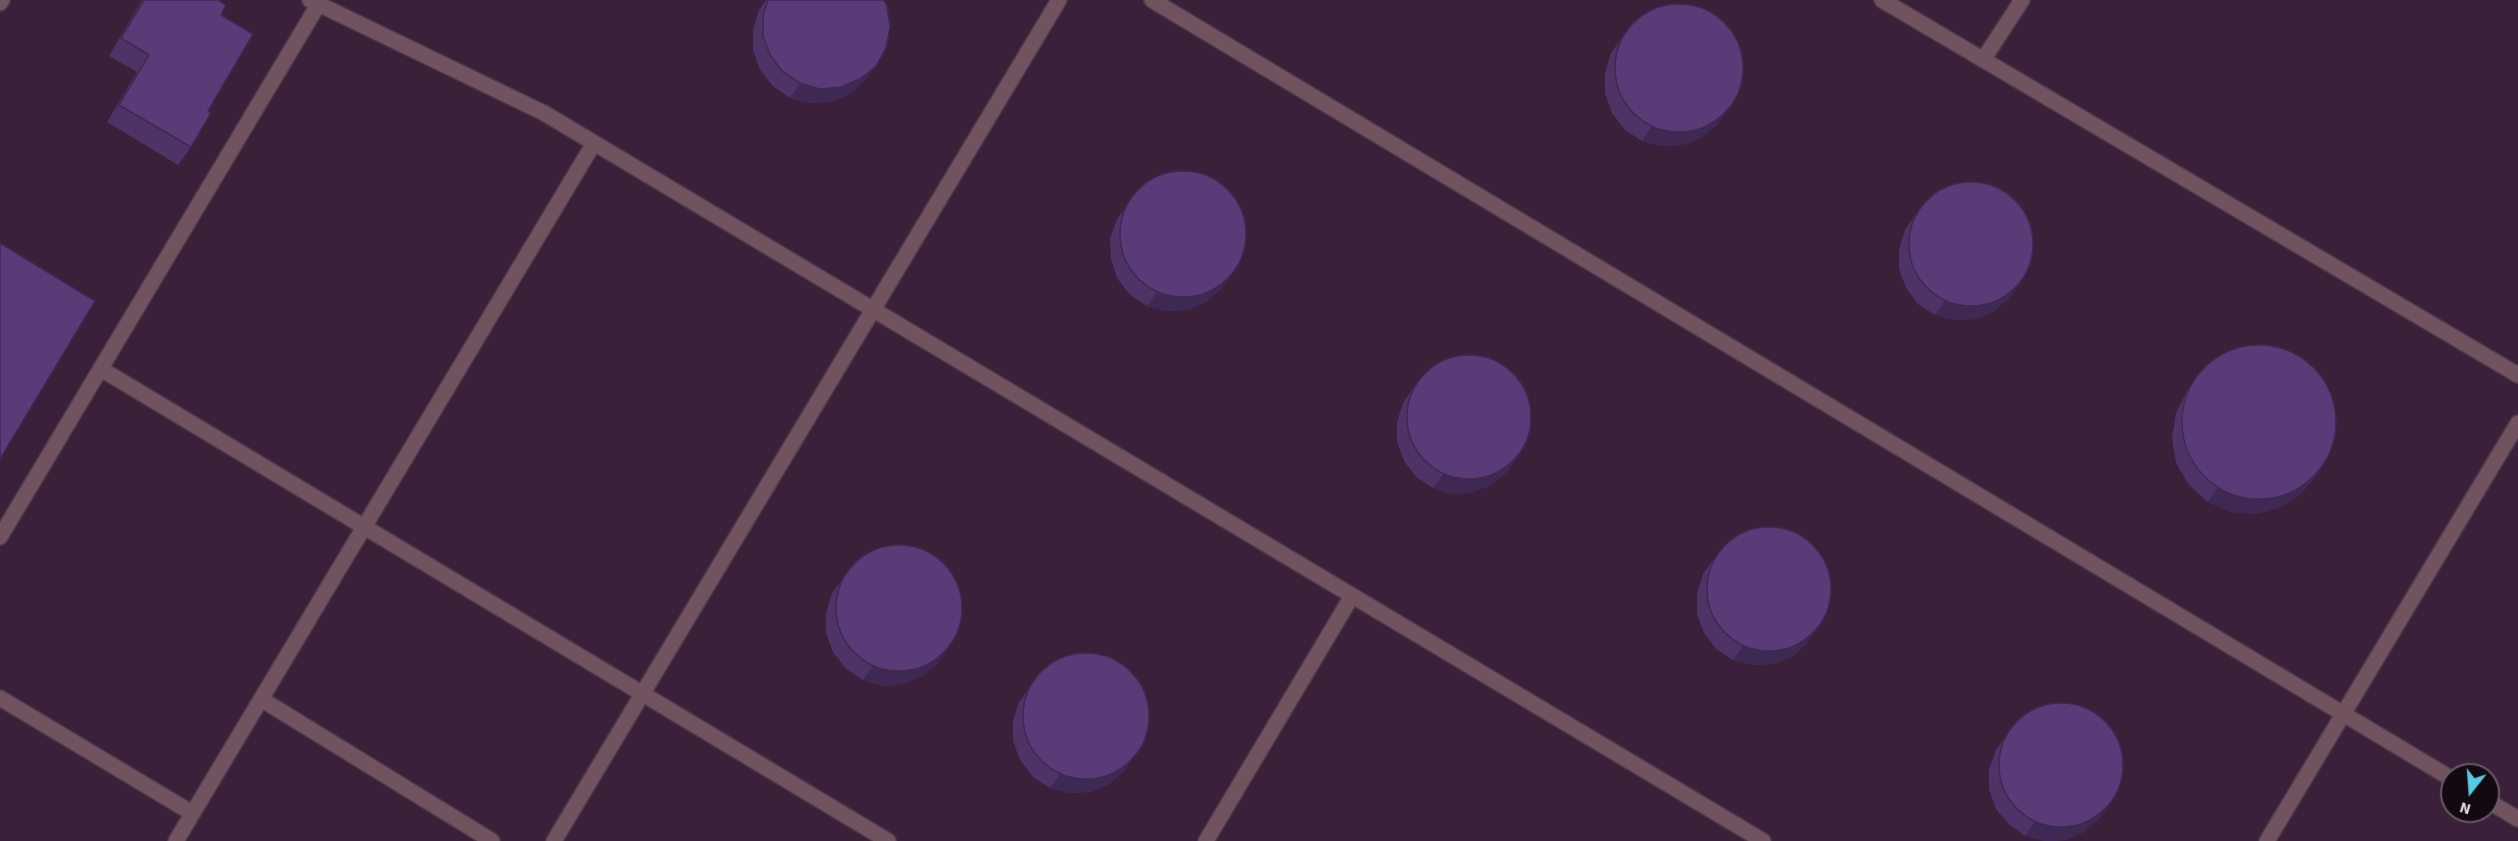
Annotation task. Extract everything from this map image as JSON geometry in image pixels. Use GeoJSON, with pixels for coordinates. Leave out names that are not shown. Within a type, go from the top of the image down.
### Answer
{"type":"FeatureCollection","features":[{"type":"Feature","properties":{"kind":"lane"},"geometry":{"type":"LineString","coordinates":[[554,841],[1059,0]]}},
{"type":"Feature","properties":{"kind":"lane"},"geometry":{"type":"LineString","coordinates":[[1152,0],[2440,772]]}},
{"type":"Feature","properties":{"kind":"lane"},"geometry":{"type":"LineString","coordinates":[[1882,0],[2518,375]]}},
{"type":"Feature","properties":{"kind":"lane"},"geometry":{"type":"LineString","coordinates":[[1983,60],[2022,0]]}},
{"type":"Feature","properties":{"kind":"lane"},"geometry":{"type":"LineString","coordinates":[[0,537],[316,1],[518,99],[594,143],[1762,841]]}},
{"type":"Feature","properties":{"kind":"lane"},"geometry":{"type":"LineString","coordinates":[[176,841],[594,143]]}},
{"type":"Feature","properties":{"kind":"lane"},"geometry":{"type":"LineString","coordinates":[[101,369],[888,841]]}},
{"type":"Feature","properties":{"kind":"lane"},"geometry":{"type":"LineString","coordinates":[[2267,841],[2518,423]]}},
{"type":"Feature","properties":{"kind":"lane"},"geometry":{"type":"LineString","coordinates":[[1206,841],[1352,596]]}},
{"type":"Feature","properties":{"kind":"lane"},"geometry":{"type":"LineString","coordinates":[[0,698],[192,813]]}},
{"type":"Feature","properties":{"kind":"lane"},"geometry":{"type":"LineString","coordinates":[[261,699],[492,841]]}},
{"type":"Feature","properties":{"kind":"lane"},"geometry":{"type":"LineString","coordinates":[[2500,808],[2518,819]]}},
{"type":"Feature","properties":{"kind":"shaded area"},"geometry":{"type":"Polygon","coordinates":[[[0,0],[2518,0],[2518,841],[0,841],[0,0]]]}},
{"type":"Feature","properties":{"kind":"building"},"geometry":{"type":"Polygon","coordinates":[[[144,0],[218,0],[226,5],[221,15],[253,34],[208,111],[211,113],[191,147],[119,105],[149,55],[121,38],[144,0]]]}},
{"type":"Feature","properties":{"kind":"building"},"geometry":{"type":"Polygon","coordinates":[[[768,0],[884,0],[890,27],[886,48],[876,66],[860,79],[841,87],[820,89],[800,83],[783,72],[770,55],[763,36],[763,15],[768,0]]]}},
{"type":"Feature","properties":{"kind":"building"},"geometry":{"type":"Polygon","coordinates":[[[1679,4],[1703,9],[1724,23],[1738,44],[1743,68],[1738,92],[1724,113],[1703,127],[1679,132],[1655,127],[1634,113],[1620,92],[1615,68],[1620,44],[1634,23],[1655,9],[1679,4]]]}},
{"type":"Feature","properties":{"kind":"building"},"geometry":{"type":"Polygon","coordinates":[[[1183,171],[1207,176],[1227,190],[1241,210],[1246,234],[1241,258],[1227,278],[1207,292],[1183,297],[1159,292],[1139,278],[1125,258],[1120,234],[1125,210],[1139,190],[1159,176],[1183,171]]]}},
{"type":"Feature","properties":{"kind":"building"},"geometry":{"type":"Polygon","coordinates":[[[1971,182],[1995,187],[2015,200],[2028,220],[2033,244],[2028,268],[2015,288],[1995,301],[1971,306],[1947,301],[1927,288],[1914,268],[1909,244],[1914,220],[1927,200],[1947,187],[1971,182]]]}},
{"type":"Feature","properties":{"kind":"building"},"geometry":{"type":"Polygon","coordinates":[[[0,243],[95,301],[0,459],[0,243]]]}},
{"type":"Feature","properties":{"kind":"building"},"geometry":{"type":"Polygon","coordinates":[[[2259,345],[2288,351],[2302,358],[2313,368],[2323,379],[2330,393],[2336,422],[2330,451],[2323,465],[2313,476],[2302,486],[2288,493],[2259,499],[2230,493],[2216,486],[2205,476],[2195,465],[2188,451],[2182,422],[2188,393],[2195,379],[2205,368],[2216,358],[2230,351],[2259,345]]]}},
{"type":"Feature","properties":{"kind":"building"},"geometry":{"type":"Polygon","coordinates":[[[1469,355],[1493,360],[1513,373],[1526,393],[1531,417],[1526,441],[1513,461],[1493,474],[1469,479],[1445,474],[1425,461],[1412,441],[1407,417],[1412,393],[1425,373],[1445,360],[1469,355]]]}},
{"type":"Feature","properties":{"kind":"building"},"geometry":{"type":"Polygon","coordinates":[[[1769,527],[1793,532],[1804,537],[1813,545],[1821,554],[1826,565],[1831,589],[1826,613],[1821,624],[1813,633],[1804,641],[1793,646],[1769,651],[1745,646],[1734,641],[1725,633],[1717,624],[1712,613],[1707,589],[1712,565],[1717,554],[1725,545],[1734,537],[1745,532],[1769,527]]]}},
{"type":"Feature","properties":{"kind":"building"},"geometry":{"type":"Polygon","coordinates":[[[899,545],[923,550],[943,564],[957,584],[962,608],[957,632],[943,652],[923,666],[899,671],[875,666],[855,652],[841,632],[836,608],[841,584],[855,564],[875,550],[899,545]]]}},
{"type":"Feature","properties":{"kind":"building"},"geometry":{"type":"Polygon","coordinates":[[[1086,653],[1110,658],[1130,672],[1144,692],[1149,716],[1144,740],[1130,760],[1110,774],[1086,779],[1062,774],[1042,760],[1028,740],[1023,716],[1028,692],[1042,672],[1062,658],[1086,653]]]}},
{"type":"Feature","properties":{"kind":"building"},"geometry":{"type":"Polygon","coordinates":[[[2061,703],[2085,708],[2105,721],[2118,741],[2123,765],[2118,789],[2105,809],[2085,822],[2061,827],[2037,822],[2017,809],[2004,789],[1999,765],[2004,741],[2017,721],[2037,708],[2061,703]]]}}]}
